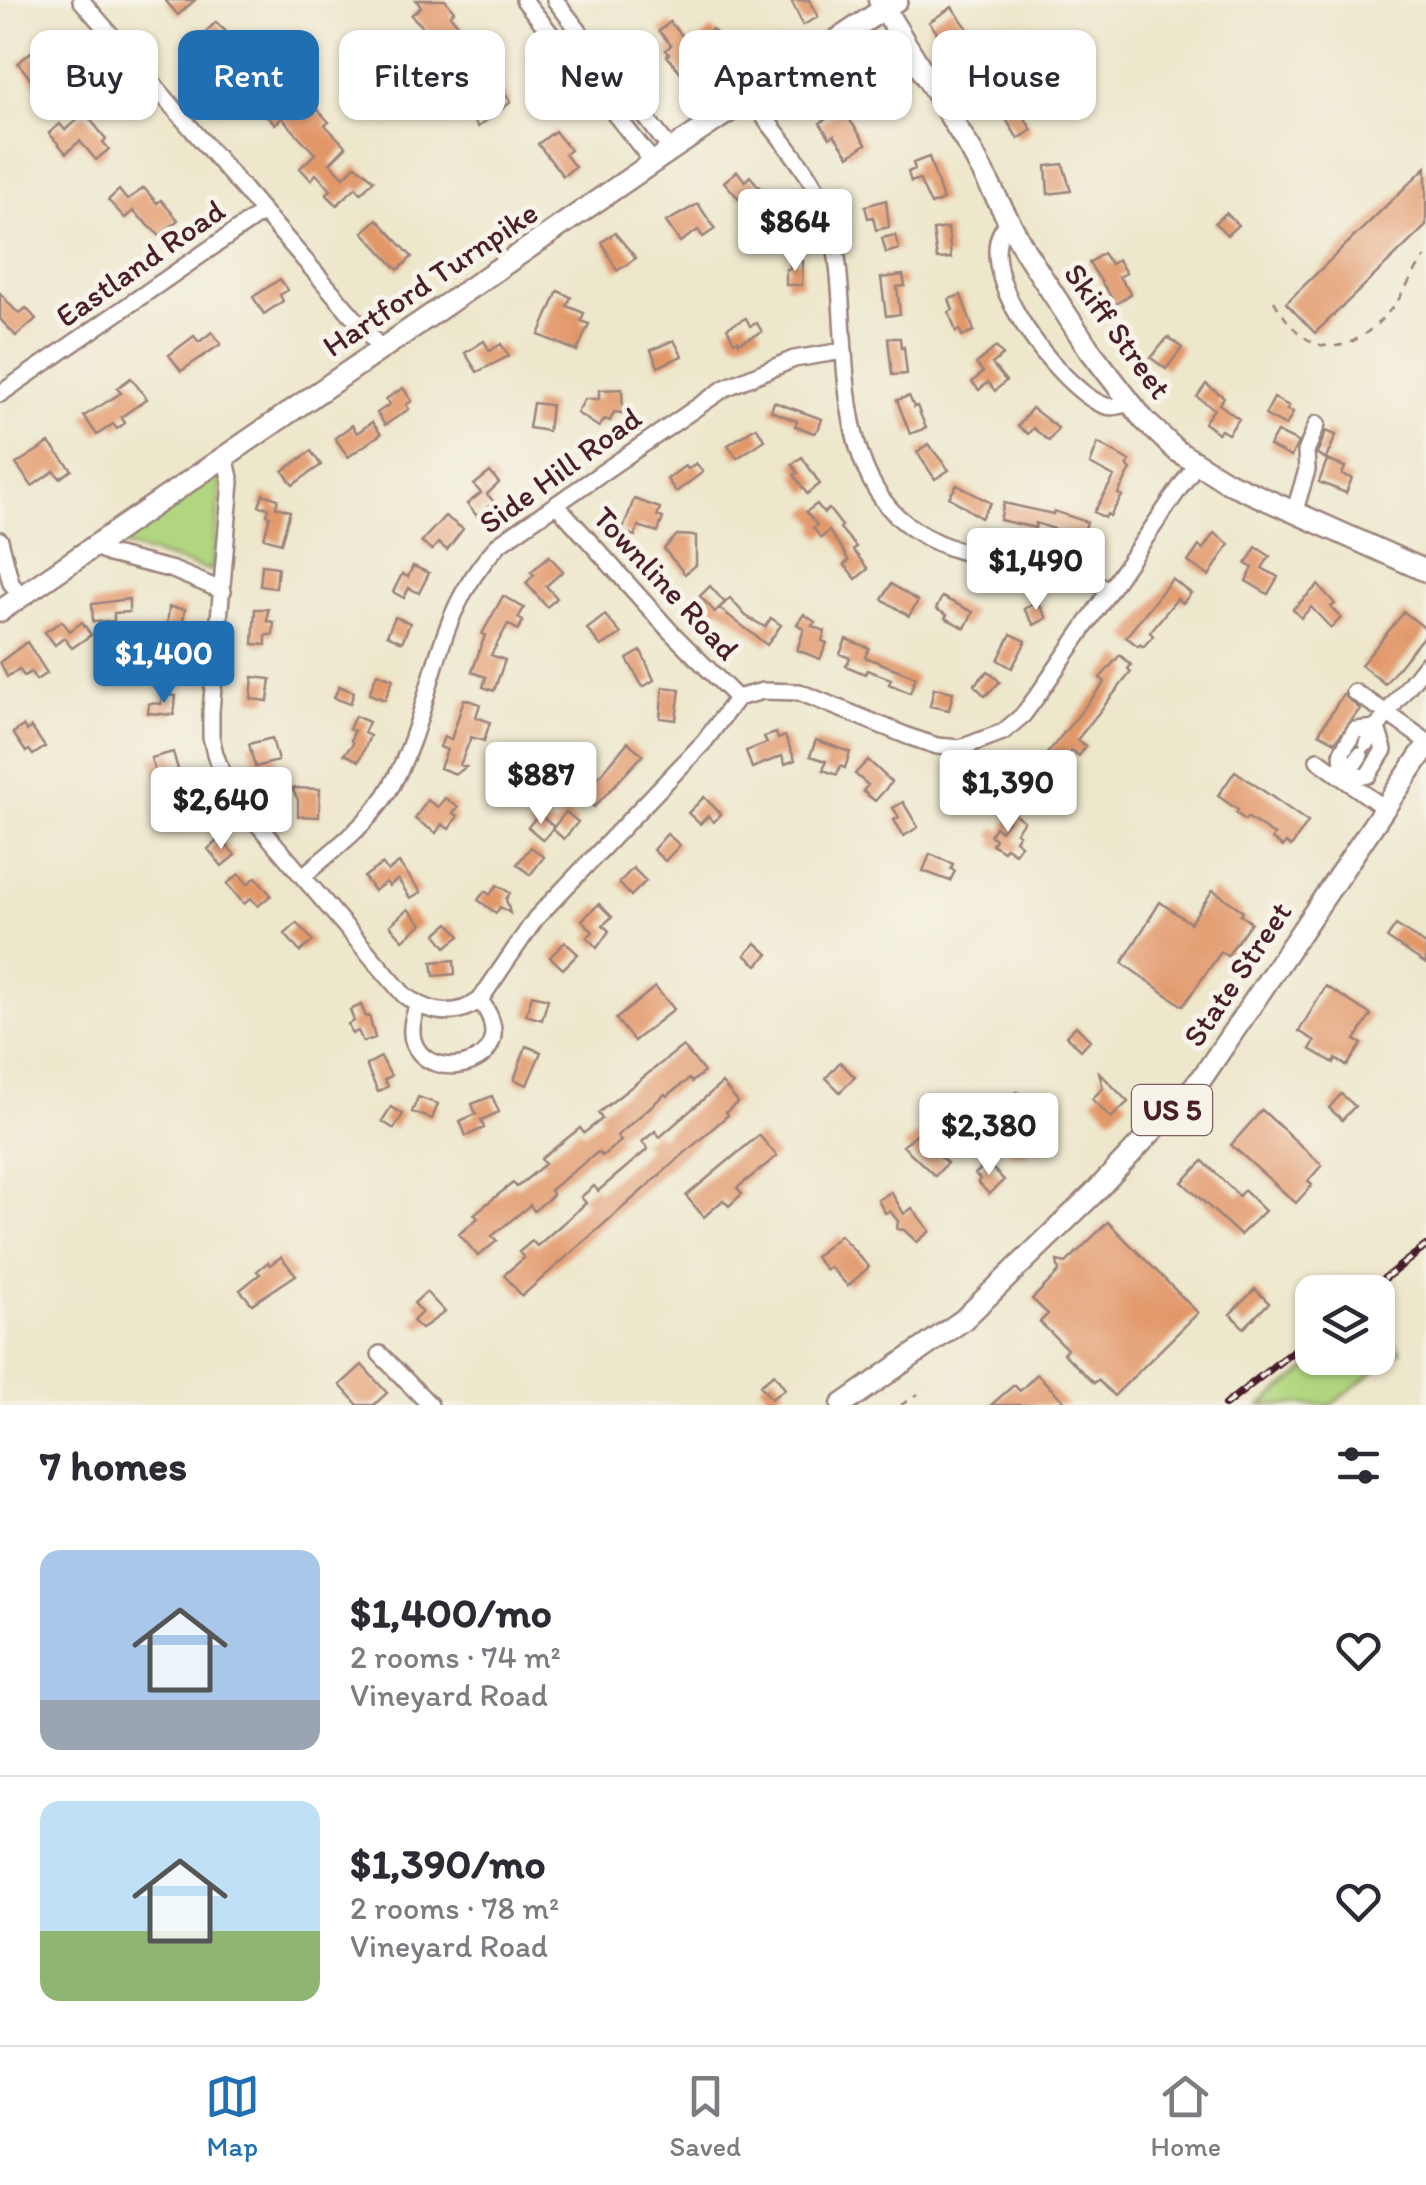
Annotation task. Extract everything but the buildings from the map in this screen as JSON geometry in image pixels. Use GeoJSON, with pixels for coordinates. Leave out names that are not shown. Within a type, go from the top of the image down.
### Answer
{"type":"FeatureCollection","features":[{"type":"Feature","properties":{"kind":"main road","name":"Hartford Turnpike"},"geometry":{"type":"LineString","coordinates":[[847,30],[887,3]]}},
{"type":"Feature","properties":{"kind":"main road","name":"Skiff Street"},"geometry":{"type":"LineString","coordinates":[[887,3],[1009,222],[1070,321],[1129,403],[1156,433],[1196,464],[1294,513],[1426,570]]}},
{"type":"Feature","properties":{"kind":"main road","name":"Hartford Turnpike"},"geometry":{"type":"LineString","coordinates":[[0,612],[715,120]]}},
{"type":"Feature","properties":{"kind":"main road","name":"State Street"},"geometry":{"type":"LineString","coordinates":[[842,1405],[963,1320],[1096,1191],[1202,1078],[1426,744]]}},
{"type":"Feature","properties":{"kind":"street"},"geometry":{"type":"LineString","coordinates":[[80,0],[381,348]]}},
{"type":"Feature","properties":{"kind":"street"},"geometry":{"type":"LineString","coordinates":[[524,0],[653,162]]}},
{"type":"Feature","properties":{"kind":"street"},"geometry":{"type":"LineString","coordinates":[[555,0],[671,150]]}},
{"type":"Feature","properties":{"kind":"street"},"geometry":{"type":"LineString","coordinates":[[766,120],[811,182],[830,220],[856,441],[877,490],[896,514],[923,536],[953,550],[1066,572],[1093,580],[1109,592]]}},
{"type":"Feature","properties":{"kind":"street","name":"Eastland Road"},"geometry":{"type":"LineString","coordinates":[[0,394],[263,212]]}},
{"type":"Feature","properties":{"kind":"street"},"geometry":{"type":"LineString","coordinates":[[1009,222],[998,238],[998,264],[1010,301],[1026,326],[1054,366],[1086,394],[1107,406],[1129,403]]}},
{"type":"Feature","properties":{"kind":"street","name":"Side Hill Road"},"geometry":{"type":"LineString","coordinates":[[303,876],[352,834],[385,796],[400,768],[454,606],[480,563],[500,543],[725,388],[794,360],[843,351]]}},
{"type":"Feature","properties":{"kind":"street"},"geometry":{"type":"LineString","coordinates":[[1294,513],[1307,470],[1306,452],[1317,424]]}},
{"type":"Feature","properties":{"kind":"street"},"geometry":{"type":"LineString","coordinates":[[225,456],[232,482],[210,737],[224,779],[238,801],[404,995],[428,1010],[456,1011],[480,1000],[536,918],[704,742],[737,698],[763,691],[799,692],[938,746],[960,748],[1003,732],[1023,715],[1196,464]]}},
{"type":"Feature","properties":{"kind":"street","name":"Townline Road"},"geometry":{"type":"LineString","coordinates":[[556,504],[670,631],[737,698]]}},
{"type":"Feature","properties":{"kind":"street"},"geometry":{"type":"LineString","coordinates":[[0,540],[11,583],[21,597]]}},
{"type":"Feature","properties":{"kind":"street"},"geometry":{"type":"LineString","coordinates":[[96,546],[109,554],[173,570],[222,592]]}},
{"type":"Feature","properties":{"kind":"street"},"geometry":{"type":"LineString","coordinates":[[1344,779],[1387,713],[1426,664]]}},
{"type":"Feature","properties":{"kind":"street"},"geometry":{"type":"LineString","coordinates":[[1354,692],[1426,744]]}},
{"type":"Feature","properties":{"kind":"street"},"geometry":{"type":"LineString","coordinates":[[1344,779],[1368,775],[1384,750],[1377,728]]}},
{"type":"Feature","properties":{"kind":"street"},"geometry":{"type":"LineString","coordinates":[[1344,779],[1342,752],[1355,730],[1377,728]]}},
{"type":"Feature","properties":{"kind":"street"},"geometry":{"type":"LineString","coordinates":[[956,792],[960,748]]}},
{"type":"Feature","properties":{"kind":"street"},"geometry":{"type":"LineString","coordinates":[[1318,760],[1383,807]]}},
{"type":"Feature","properties":{"kind":"street"},"geometry":{"type":"LineString","coordinates":[[418,1005],[412,1023],[418,1048],[428,1060],[453,1068],[478,1060],[491,1039],[493,1026],[480,1000]]}},
{"type":"Feature","properties":{"kind":"street"},"geometry":{"type":"LineString","coordinates":[[380,1354],[430,1405]]}},
{"type":"Feature","properties":{"kind":"path"},"geometry":{"type":"LineString","coordinates":[[1274,301],[1303,338],[1323,347],[1340,348],[1377,323],[1426,257]]}},
{"type":"Feature","properties":{"kind":"path"},"geometry":{"type":"LineString","coordinates":[[901,1405],[918,1394]]}},
{"type":"Feature","properties":{"kind":"green space"},"geometry":{"type":"Polygon","coordinates":[[[213,476],[221,478],[221,483],[212,571],[123,545],[123,538],[213,476]]]}},
{"type":"Feature","properties":{"kind":"green space"},"geometry":{"type":"Polygon","coordinates":[[[1300,1375],[1370,1375],[1331,1405],[1261,1405],[1300,1375]]]}},
{"type":"Feature","properties":{"kind":"railway"},"geometry":{"type":"LineString","coordinates":[[1389,1275],[1426,1246]]}},
{"type":"Feature","properties":{"kind":"railway"},"geometry":{"type":"LineString","coordinates":[[1225,1405],[1295,1349]]}}]}
